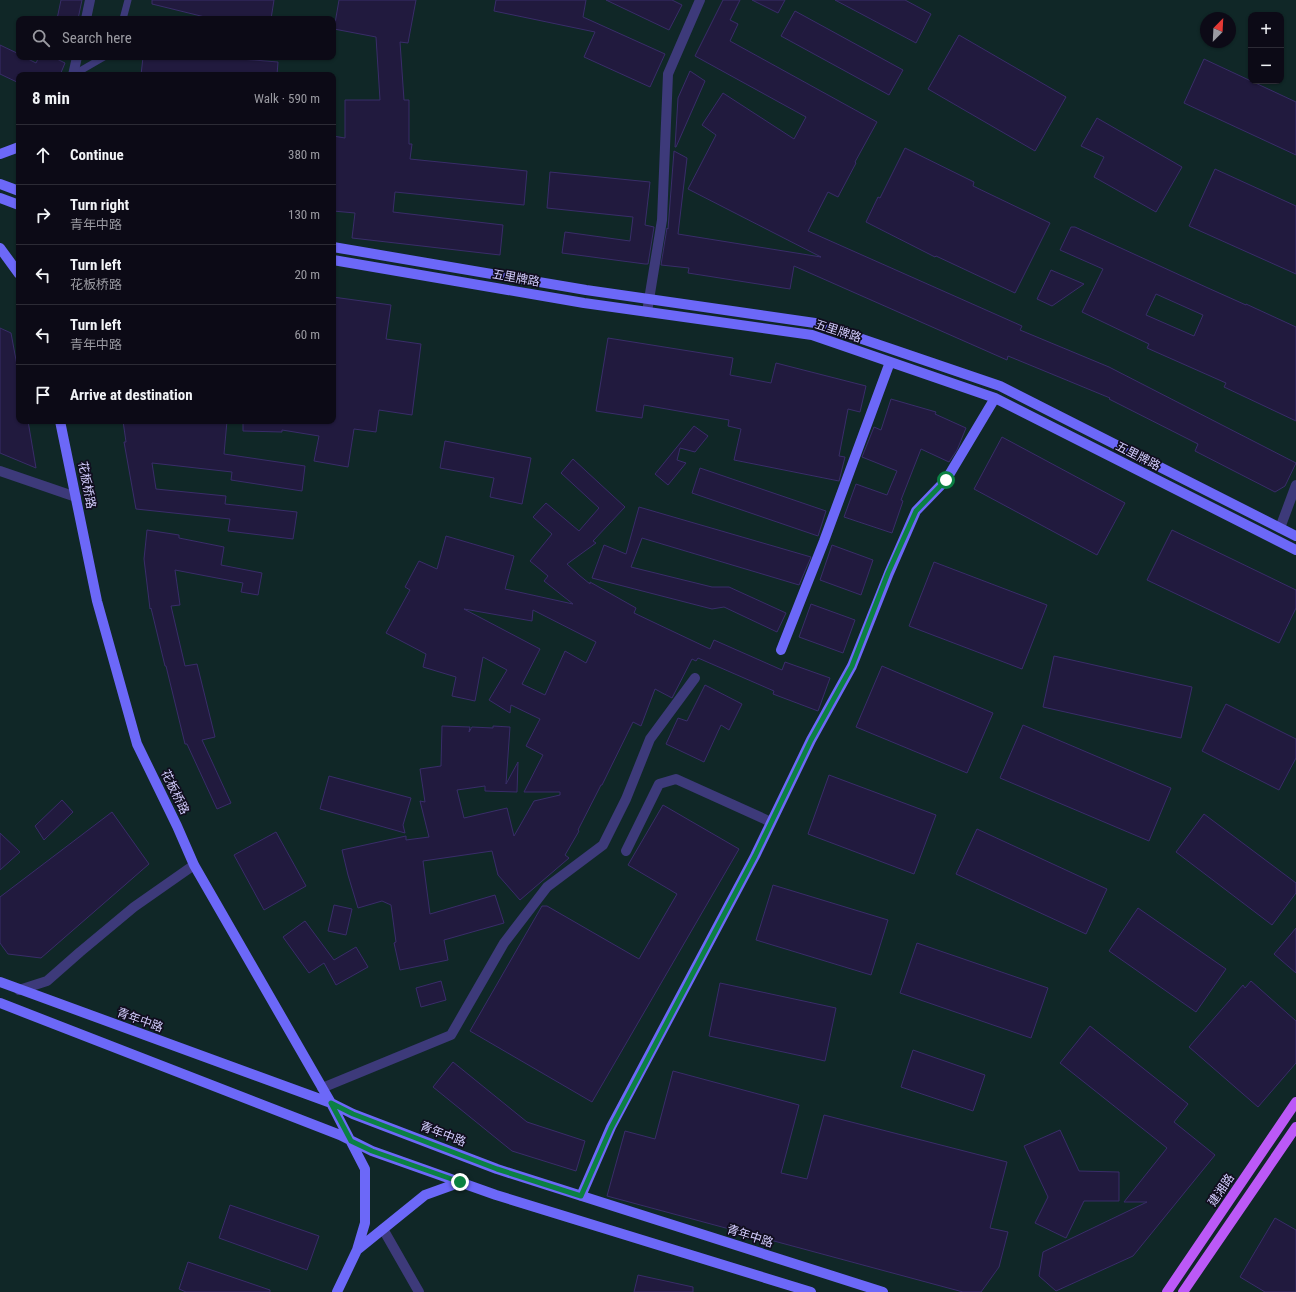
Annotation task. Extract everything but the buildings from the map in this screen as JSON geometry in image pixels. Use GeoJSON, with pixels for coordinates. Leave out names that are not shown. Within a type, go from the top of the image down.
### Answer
{"type":"FeatureCollection","features":[{"type":"Feature","properties":{"kind":"main road"},"geometry":{"type":"LineString","coordinates":[[0,154],[16,148]]}},
{"type":"Feature","properties":{"kind":"main road"},"geometry":{"type":"LineString","coordinates":[[0,184],[16,190]]}},
{"type":"Feature","properties":{"kind":"main road"},"geometry":{"type":"LineString","coordinates":[[0,198],[16,204]]}},
{"type":"Feature","properties":{"kind":"main road"},"geometry":{"type":"LineString","coordinates":[[0,248],[16,270]]}},
{"type":"Feature","properties":{"kind":"main road","name":"五里牌路"},"geometry":{"type":"LineString","coordinates":[[336,248],[586,290],[815,323],[1000,386],[1296,536]]}},
{"type":"Feature","properties":{"kind":"main road","name":"五里牌路"},"geometry":{"type":"LineString","coordinates":[[336,261],[584,303],[812,335],[995,398],[1296,550]]}},
{"type":"Feature","properties":{"kind":"main road"},"geometry":{"type":"LineString","coordinates":[[781,650],[824,541],[890,362]]}},
{"type":"Feature","properties":{"kind":"main road"},"geometry":{"type":"LineString","coordinates":[[581,1196],[611,1128],[755,856],[811,740],[852,666],[888,573],[916,511],[946,480],[995,398]]}},
{"type":"Feature","properties":{"kind":"main road","name":"花板桥路"},"geometry":{"type":"LineString","coordinates":[[61,424],[97,601],[137,744],[177,826],[194,865],[331,1103],[365,1169],[365,1223],[357,1250],[337,1292]]}},
{"type":"Feature","properties":{"kind":"main road","name":"青年中路"},"geometry":{"type":"LineString","coordinates":[[0,982],[331,1103],[353,1114],[497,1169],[883,1292]]}},
{"type":"Feature","properties":{"kind":"main road"},"geometry":{"type":"LineString","coordinates":[[0,1003],[340,1135],[372,1151],[496,1195],[811,1292]]}},
{"type":"Feature","properties":{"kind":"main road","name":"建湘路"},"geometry":{"type":"LineString","coordinates":[[1167,1292],[1296,1102]]}},
{"type":"Feature","properties":{"kind":"main road"},"geometry":{"type":"LineString","coordinates":[[1183,1292],[1296,1127]]}},
{"type":"Feature","properties":{"kind":"main road"},"geometry":{"type":"LineString","coordinates":[[357,1250],[425,1195],[460,1182]]}},
{"type":"Feature","properties":{"kind":"street"},"geometry":{"type":"LineString","coordinates":[[87,16],[90,0]]}},
{"type":"Feature","properties":{"kind":"street"},"geometry":{"type":"LineString","coordinates":[[647,312],[662,220],[668,74],[700,0]]}},
{"type":"Feature","properties":{"kind":"street"},"geometry":{"type":"LineString","coordinates":[[74,72],[76,60]]}},
{"type":"Feature","properties":{"kind":"street"},"geometry":{"type":"LineString","coordinates":[[0,471],[76,497]]}},
{"type":"Feature","properties":{"kind":"street"},"geometry":{"type":"LineString","coordinates":[[1280,528],[1296,485]]}},
{"type":"Feature","properties":{"kind":"street"},"geometry":{"type":"LineString","coordinates":[[322,1088],[450,1035],[504,943],[547,887],[604,845],[626,799],[650,739],[695,678]]}},
{"type":"Feature","properties":{"kind":"street"},"geometry":{"type":"LineString","coordinates":[[626,851],[659,784],[676,779],[771,822]]}},
{"type":"Feature","properties":{"kind":"street"},"geometry":{"type":"LineString","coordinates":[[20,990],[47,981],[134,907],[194,865]]}},
{"type":"Feature","properties":{"kind":"street"},"geometry":{"type":"LineString","coordinates":[[383,1229],[418,1292]]}},
{"type":"Feature","properties":{"kind":"lane"},"geometry":{"type":"LineString","coordinates":[[124,16],[128,0]]}},
{"type":"Feature","properties":{"kind":"lane"},"geometry":{"type":"LineString","coordinates":[[78,72],[99,60]]}},
{"type":"Feature","properties":{"kind":"green space"},"geometry":{"type":"Polygon","coordinates":[[[0,0],[1296,0],[1296,1292],[0,1292],[0,0]]]}},
{"type":"Feature","properties":{"kind":"route"},"geometry":{"type":"LineString","coordinates":[[460,1182],[372,1151],[351,1141],[331,1103],[353,1114],[497,1169],[581,1196],[611,1128],[755,856],[811,740],[852,666],[888,573],[916,511],[946,480]]}}]}
